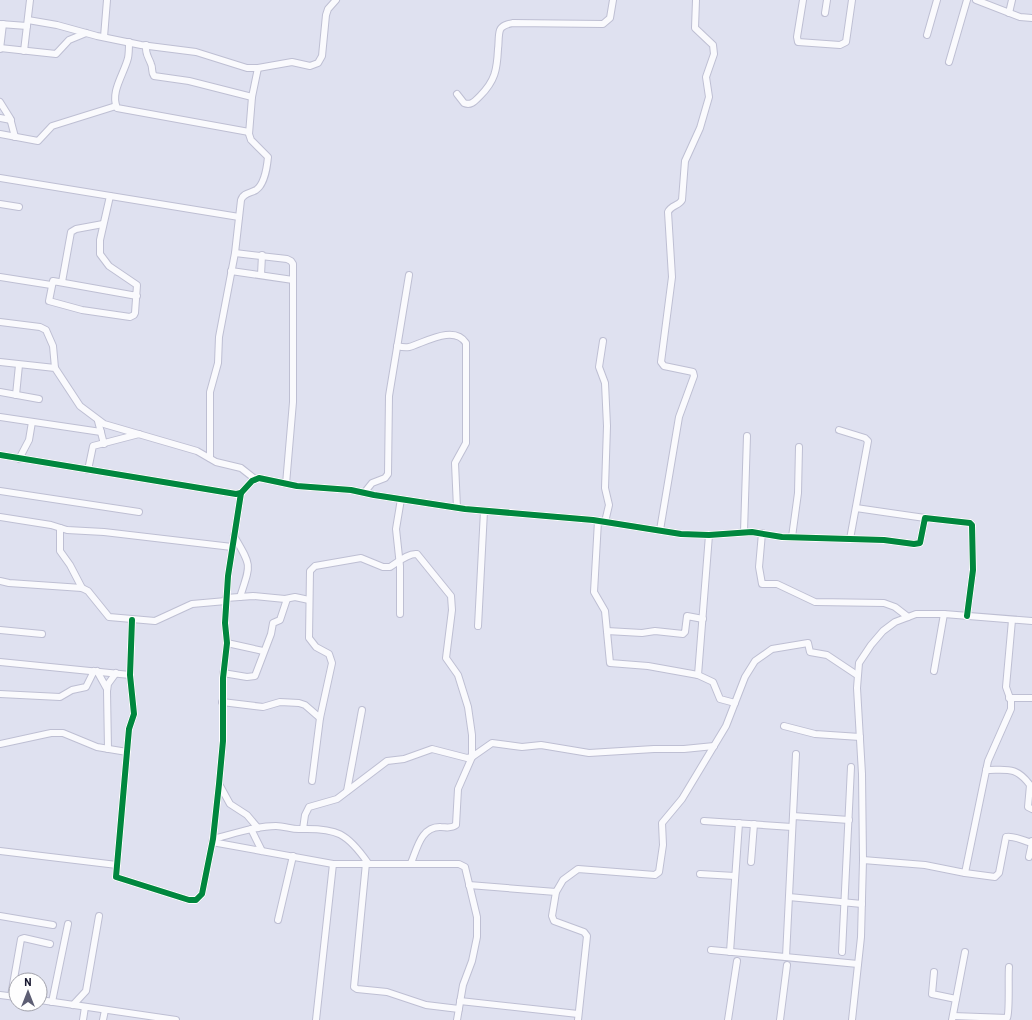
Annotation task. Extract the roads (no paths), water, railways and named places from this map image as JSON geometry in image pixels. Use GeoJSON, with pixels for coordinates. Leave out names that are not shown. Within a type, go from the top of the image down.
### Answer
{"type":"FeatureCollection","features":[{"type":"Feature","properties":{"kind":"street"},"geometry":{"type":"LineString","coordinates":[[24,51],[30,0]]}},
{"type":"Feature","properties":{"kind":"street"},"geometry":{"type":"LineString","coordinates":[[104,37],[107,0]]}},
{"type":"Feature","properties":{"kind":"street"},"geometry":{"type":"LineString","coordinates":[[86,33],[69,40],[56,54],[0,48],[1,24],[50,23],[86,33],[146,46],[191,51],[240,66],[258,68],[288,62],[310,66],[318,63],[323,51],[326,15],[328,9],[336,0]]}},
{"type":"Feature","properties":{"kind":"street"},"geometry":{"type":"LineString","coordinates":[[457,94],[464,103],[470,104],[476,101],[491,84],[498,58],[500,30],[505,25],[513,23],[603,24],[610,18],[613,0]]}},
{"type":"Feature","properties":{"kind":"street"},"geometry":{"type":"LineString","coordinates":[[660,530],[679,417],[694,375],[691,372],[664,366],[661,362],[672,276],[672,252],[668,212],[671,207],[680,203],[682,200],[685,161],[698,132],[710,94],[706,77],[714,54],[713,46],[694,28],[696,0]]}},
{"type":"Feature","properties":{"kind":"street"},"geometry":{"type":"LineString","coordinates":[[803,0],[797,37],[798,42],[840,46],[846,42],[852,0]]}},
{"type":"Feature","properties":{"kind":"street"},"geometry":{"type":"LineString","coordinates":[[825,13],[827,0]]}},
{"type":"Feature","properties":{"kind":"street"},"geometry":{"type":"LineString","coordinates":[[927,35],[936,0]]}},
{"type":"Feature","properties":{"kind":"street"},"geometry":{"type":"LineString","coordinates":[[949,62],[967,0]]}},
{"type":"Feature","properties":{"kind":"street"},"geometry":{"type":"LineString","coordinates":[[976,0],[1020,17],[1032,18]]}},
{"type":"Feature","properties":{"kind":"street"},"geometry":{"type":"LineString","coordinates":[[994,7],[995,0]]}},
{"type":"Feature","properties":{"kind":"street"},"geometry":{"type":"LineString","coordinates":[[1009,13],[1012,0]]}},
{"type":"Feature","properties":{"kind":"street"},"geometry":{"type":"LineString","coordinates":[[116,106],[117,85],[127,60],[129,42]]}},
{"type":"Feature","properties":{"kind":"street"},"geometry":{"type":"LineString","coordinates":[[146,46],[146,56],[151,63],[152,73],[154,76],[180,79],[252,97]]}},
{"type":"Feature","properties":{"kind":"street"},"geometry":{"type":"LineString","coordinates":[[210,458],[210,392],[218,363],[219,337],[235,252],[241,198],[259,187],[266,172],[268,157],[251,140],[249,132],[252,97],[258,68]]}},
{"type":"Feature","properties":{"kind":"street"},"geometry":{"type":"LineString","coordinates":[[0,102],[11,120],[15,137]]}},
{"type":"Feature","properties":{"kind":"street"},"geometry":{"type":"LineString","coordinates":[[116,106],[118,109],[249,132]]}},
{"type":"Feature","properties":{"kind":"street"},"geometry":{"type":"LineString","coordinates":[[0,134],[38,141],[52,126],[116,106]]}},
{"type":"Feature","properties":{"kind":"street"},"geometry":{"type":"LineString","coordinates":[[0,118],[11,120]]}},
{"type":"Feature","properties":{"kind":"street"},"geometry":{"type":"LineString","coordinates":[[0,178],[239,217]]}},
{"type":"Feature","properties":{"kind":"street"},"geometry":{"type":"LineString","coordinates":[[110,196],[103,224],[100,246],[101,257],[113,269],[136,283],[138,287],[137,296],[134,316],[82,310],[51,302],[49,299],[53,281],[137,296]]}},
{"type":"Feature","properties":{"kind":"street"},"geometry":{"type":"LineString","coordinates":[[0,204],[19,207]]}},
{"type":"Feature","properties":{"kind":"street"},"geometry":{"type":"LineString","coordinates":[[62,282],[71,232],[76,229],[103,224]]}},
{"type":"Feature","properties":{"kind":"street"},"geometry":{"type":"LineString","coordinates":[[235,252],[291,261],[293,264],[293,402],[286,484]]}},
{"type":"Feature","properties":{"kind":"street"},"geometry":{"type":"LineString","coordinates":[[261,276],[262,256]]}},
{"type":"Feature","properties":{"kind":"street"},"geometry":{"type":"LineString","coordinates":[[231,271],[293,280]]}},
{"type":"Feature","properties":{"kind":"street"},"geometry":{"type":"LineString","coordinates":[[364,493],[372,483],[385,478],[388,474],[389,396],[409,275]]}},
{"type":"Feature","properties":{"kind":"street"},"geometry":{"type":"LineString","coordinates":[[0,277],[51,285]]}},
{"type":"Feature","properties":{"kind":"street"},"geometry":{"type":"LineString","coordinates":[[0,322],[40,327],[46,330],[53,346],[54,368],[80,406],[98,421],[111,427],[192,449],[210,458],[241,468],[256,479]]}},
{"type":"Feature","properties":{"kind":"street"},"geometry":{"type":"LineString","coordinates":[[397,346],[408,347],[440,335],[460,337],[466,343],[466,443],[465,448],[458,456],[455,463],[457,508]]}},
{"type":"Feature","properties":{"kind":"street"},"geometry":{"type":"LineString","coordinates":[[603,341],[599,368],[605,383],[607,448],[605,488],[609,505],[605,522]]}},
{"type":"Feature","properties":{"kind":"street"},"geometry":{"type":"LineString","coordinates":[[0,362],[54,368]]}},
{"type":"Feature","properties":{"kind":"street"},"geometry":{"type":"LineString","coordinates":[[16,395],[19,365]]}},
{"type":"Feature","properties":{"kind":"street"},"geometry":{"type":"LineString","coordinates":[[0,392],[39,399]]}},
{"type":"Feature","properties":{"kind":"street"},"geometry":{"type":"LineString","coordinates":[[0,418],[101,432]]}},
{"type":"Feature","properties":{"kind":"street"},"geometry":{"type":"LineString","coordinates":[[98,421],[104,444]]}},
{"type":"Feature","properties":{"kind":"street"},"geometry":{"type":"LineString","coordinates":[[19,458],[28,445],[32,422]]}},
{"type":"Feature","properties":{"kind":"street"},"geometry":{"type":"LineString","coordinates":[[839,430],[865,438],[868,441],[850,539]]}},
{"type":"Feature","properties":{"kind":"street"},"geometry":{"type":"LineString","coordinates":[[88,470],[92,447],[139,434]]}},
{"type":"Feature","properties":{"kind":"street"},"geometry":{"type":"LineString","coordinates":[[744,532],[747,436]]}},
{"type":"Feature","properties":{"kind":"street"},"geometry":{"type":"LineString","coordinates":[[792,537],[798,493],[799,447]]}},
{"type":"Feature","properties":{"kind":"street"},"geometry":{"type":"LineString","coordinates":[[0,455],[241,493]]}},
{"type":"Feature","properties":{"kind":"street"},"geometry":{"type":"LineString","coordinates":[[132,620],[130,675],[134,714],[129,729],[116,875],[118,879],[189,900],[196,900],[202,894],[212,841],[220,784],[223,741],[223,673],[227,643],[226,599],[232,547],[241,493],[256,479],[263,478],[311,488],[351,490],[457,508],[598,521],[681,534],[708,535],[744,532],[792,537],[850,539],[918,544],[926,518]]}},
{"type":"Feature","properties":{"kind":"street"},"geometry":{"type":"LineString","coordinates":[[0,491],[139,512]]}},
{"type":"Feature","properties":{"kind":"street"},"geometry":{"type":"LineString","coordinates":[[400,614],[399,561],[396,529],[401,499]]}},
{"type":"Feature","properties":{"kind":"street"},"geometry":{"type":"LineString","coordinates":[[856,508],[972,524],[972,570],[967,616]]}},
{"type":"Feature","properties":{"kind":"street"},"geometry":{"type":"LineString","coordinates":[[478,626],[484,511]]}},
{"type":"Feature","properties":{"kind":"street"},"geometry":{"type":"LineString","coordinates":[[0,517],[67,530],[104,532],[232,547]]}},
{"type":"Feature","properties":{"kind":"street"},"geometry":{"type":"LineString","coordinates":[[598,521],[594,587],[595,595],[605,611],[611,664],[648,666],[698,675],[713,682],[720,699],[735,703]]}},
{"type":"Feature","properties":{"kind":"street"},"geometry":{"type":"LineString","coordinates":[[60,528],[60,551],[70,565],[82,588]]}},
{"type":"Feature","properties":{"kind":"street"},"geometry":{"type":"LineString","coordinates":[[762,533],[759,562],[762,584],[777,584],[815,602],[884,603],[895,607],[908,617]]}},
{"type":"Feature","properties":{"kind":"street"},"geometry":{"type":"LineString","coordinates":[[698,675],[708,535]]}},
{"type":"Feature","properties":{"kind":"street"},"geometry":{"type":"LineString","coordinates":[[234,536],[247,558],[249,566],[240,597]]}},
{"type":"Feature","properties":{"kind":"street"},"geometry":{"type":"LineString","coordinates":[[312,781],[320,718],[332,659],[329,654],[316,647],[310,641],[310,571],[316,566],[361,558],[383,567],[390,567],[414,553],[417,554],[451,596],[452,610],[446,658],[457,671],[468,707],[472,735],[472,757],[458,789],[456,825],[452,828],[436,827],[423,834],[411,863]]}},
{"type":"Feature","properties":{"kind":"street"},"geometry":{"type":"LineString","coordinates":[[0,581],[9,583],[82,588],[88,591],[106,615],[132,620],[155,621],[192,604],[240,597],[262,596],[286,599],[295,597],[309,600]]}},
{"type":"Feature","properties":{"kind":"street"},"geometry":{"type":"LineString","coordinates":[[223,673],[254,677],[263,651],[270,637],[273,623],[280,620],[286,599]]}},
{"type":"Feature","properties":{"kind":"street"},"geometry":{"type":"LineString","coordinates":[[852,1020],[858,964],[863,860],[857,675],[859,663],[883,631],[895,622],[916,614],[944,614],[1032,621]]}},
{"type":"Feature","properties":{"kind":"street"},"geometry":{"type":"LineString","coordinates":[[934,671],[944,614]]}},
{"type":"Feature","properties":{"kind":"street"},"geometry":{"type":"LineString","coordinates":[[607,631],[642,633],[655,631],[683,634],[685,632],[686,617],[703,619]]}},
{"type":"Feature","properties":{"kind":"street"},"geometry":{"type":"LineString","coordinates":[[965,873],[986,770],[992,749],[1011,709],[1006,687],[1012,620]]}},
{"type":"Feature","properties":{"kind":"street"},"geometry":{"type":"LineString","coordinates":[[0,630],[42,634]]}},
{"type":"Feature","properties":{"kind":"street"},"geometry":{"type":"LineString","coordinates":[[227,643],[263,651]]}},
{"type":"Feature","properties":{"kind":"street"},"geometry":{"type":"LineString","coordinates":[[460,1001],[578,1017],[587,936],[584,932],[554,921],[552,916],[556,892],[563,880],[578,868],[653,876],[657,874],[663,846],[662,824],[682,799],[726,726],[745,677],[754,661],[767,651],[779,647],[808,643],[810,652],[827,655],[857,675]]}},
{"type":"Feature","properties":{"kind":"street"},"geometry":{"type":"LineString","coordinates":[[0,662],[130,675]]}},
{"type":"Feature","properties":{"kind":"street"},"geometry":{"type":"LineString","coordinates":[[95,671],[107,689]]}},
{"type":"Feature","properties":{"kind":"street"},"geometry":{"type":"LineString","coordinates":[[0,694],[60,697],[72,690],[86,687],[95,671]]}},
{"type":"Feature","properties":{"kind":"street"},"geometry":{"type":"LineString","coordinates":[[108,748],[107,689],[116,673]]}},
{"type":"Feature","properties":{"kind":"street"},"geometry":{"type":"LineString","coordinates":[[1009,698],[1032,698]]}},
{"type":"Feature","properties":{"kind":"street"},"geometry":{"type":"LineString","coordinates":[[222,702],[263,707],[280,702],[302,704],[320,718]]}},
{"type":"Feature","properties":{"kind":"street"},"geometry":{"type":"LineString","coordinates":[[347,791],[362,710]]}},
{"type":"Feature","properties":{"kind":"street"},"geometry":{"type":"LineString","coordinates":[[784,726],[815,734],[860,737]]}},
{"type":"Feature","properties":{"kind":"street"},"geometry":{"type":"LineString","coordinates":[[0,744],[51,733],[63,733],[91,745],[127,752]]}},
{"type":"Feature","properties":{"kind":"street"},"geometry":{"type":"LineString","coordinates":[[303,829],[308,807],[334,800],[387,761],[404,759],[426,750],[435,749],[464,758],[472,757],[486,746],[494,743],[522,747],[541,745],[579,752],[594,753],[714,746]]}},
{"type":"Feature","properties":{"kind":"street"},"geometry":{"type":"LineString","coordinates":[[786,957],[796,754]]}},
{"type":"Feature","properties":{"kind":"street"},"geometry":{"type":"LineString","coordinates":[[842,952],[851,767]]}},
{"type":"Feature","properties":{"kind":"street"},"geometry":{"type":"LineString","coordinates":[[986,770],[1012,769],[1018,772],[1030,786],[1028,804],[1029,808],[1032,809]]}},
{"type":"Feature","properties":{"kind":"street"},"geometry":{"type":"LineString","coordinates":[[220,784],[230,804],[248,815],[258,828]]}},
{"type":"Feature","properties":{"kind":"street"},"geometry":{"type":"LineString","coordinates":[[793,816],[849,820]]}},
{"type":"Feature","properties":{"kind":"street"},"geometry":{"type":"LineString","coordinates":[[704,821],[792,827]]}},
{"type":"Feature","properties":{"kind":"street"},"geometry":{"type":"LineString","coordinates":[[730,952],[739,823]]}},
{"type":"Feature","properties":{"kind":"street"},"geometry":{"type":"LineString","coordinates":[[751,862],[754,824]]}},
{"type":"Feature","properties":{"kind":"street"},"geometry":{"type":"LineString","coordinates":[[212,841],[251,829],[278,826],[303,829],[318,828],[339,834],[353,844],[367,863],[354,987],[357,989],[387,992],[426,1005],[459,1009]]}},
{"type":"Feature","properties":{"kind":"street"},"geometry":{"type":"LineString","coordinates":[[251,829],[262,851]]}},
{"type":"Feature","properties":{"kind":"street"},"geometry":{"type":"LineString","coordinates":[[863,860],[925,865],[995,877],[999,873],[1008,836],[1032,842],[1029,857]]}},
{"type":"Feature","properties":{"kind":"street"},"geometry":{"type":"LineString","coordinates":[[212,841],[333,864],[411,863],[462,865],[467,869],[469,885],[477,917],[477,937],[472,961],[463,985],[457,1020]]}},
{"type":"Feature","properties":{"kind":"street"},"geometry":{"type":"LineString","coordinates":[[0,851],[117,865]]}},
{"type":"Feature","properties":{"kind":"street"},"geometry":{"type":"LineString","coordinates":[[278,920],[293,856]]}},
{"type":"Feature","properties":{"kind":"street"},"geometry":{"type":"LineString","coordinates":[[316,1020],[333,864]]}},
{"type":"Feature","properties":{"kind":"street"},"geometry":{"type":"LineString","coordinates":[[700,874],[735,876]]}},
{"type":"Feature","properties":{"kind":"street"},"geometry":{"type":"LineString","coordinates":[[469,885],[556,892]]}},
{"type":"Feature","properties":{"kind":"street"},"geometry":{"type":"LineString","coordinates":[[789,897],[862,904]]}},
{"type":"Feature","properties":{"kind":"street"},"geometry":{"type":"LineString","coordinates":[[0,916],[52,925]]}},
{"type":"Feature","properties":{"kind":"street"},"geometry":{"type":"LineString","coordinates":[[73,1005],[86,991],[99,916]]}},
{"type":"Feature","properties":{"kind":"street"},"geometry":{"type":"LineString","coordinates":[[52,1002],[68,924]]}},
{"type":"Feature","properties":{"kind":"street"},"geometry":{"type":"LineString","coordinates":[[17,972],[21,939],[24,938],[50,944]]}},
{"type":"Feature","properties":{"kind":"street"},"geometry":{"type":"LineString","coordinates":[[711,950],[858,964]]}},
{"type":"Feature","properties":{"kind":"street"},"geometry":{"type":"LineString","coordinates":[[966,952],[953,1018],[1007,1018],[1009,1014],[1007,987],[1009,967]]}},
{"type":"Feature","properties":{"kind":"street"},"geometry":{"type":"LineString","coordinates":[[728,1020],[737,961]]}},
{"type":"Feature","properties":{"kind":"street"},"geometry":{"type":"LineString","coordinates":[[780,1020],[787,965]]}},
{"type":"Feature","properties":{"kind":"street"},"geometry":{"type":"LineString","coordinates":[[934,972],[932,994],[956,999]]}},
{"type":"Feature","properties":{"kind":"street"},"geometry":{"type":"LineString","coordinates":[[48,1001],[105,1010],[130,1017],[171,1020]]}},
{"type":"Feature","properties":{"kind":"street"},"geometry":{"type":"LineString","coordinates":[[83,1020],[85,1007]]}},
{"type":"Feature","properties":{"kind":"street"},"geometry":{"type":"LineString","coordinates":[[103,1020],[105,1010]]}}]}
